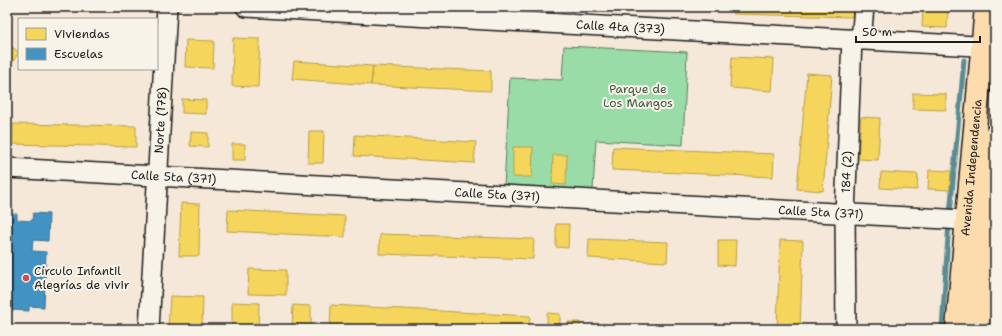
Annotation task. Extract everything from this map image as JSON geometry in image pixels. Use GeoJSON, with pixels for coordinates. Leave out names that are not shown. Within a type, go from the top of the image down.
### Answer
{"type":"FeatureCollection","features":[{"type":"Feature","properties":{"kind":"main road","name":"Avenida Independencia"},"geometry":{"type":"LineString","coordinates":[[957,329],[966,220],[989,46],[986,7]]}},
{"type":"Feature","properties":{"kind":"main road","name":"Avenida Independencia"},"geometry":{"type":"LineString","coordinates":[[978,329],[995,136]]}},
{"type":"Feature","properties":{"kind":"street","name":"Norte (178)"},"geometry":{"type":"LineString","coordinates":[[149,329],[167,7]]}},
{"type":"Feature","properties":{"kind":"street","name":"Calle 4ta (373)"},"geometry":{"type":"LineString","coordinates":[[246,7],[522,14],[857,39],[989,46]]}},
{"type":"Feature","properties":{"kind":"street","name":"184 (2)"},"geometry":{"type":"LineString","coordinates":[[846,329],[845,214],[857,39],[864,7]]}},
{"type":"Feature","properties":{"kind":"street","name":"Calle 5ta (371)"},"geometry":{"type":"LineString","coordinates":[[7,168],[988,221]]}},
{"type":"Feature","properties":{"kind":"green space","name":"Parque de Los Mangos"},"geometry":{"type":"Polygon","coordinates":[[[564,46],[687,52],[683,145],[596,140],[593,190],[504,186],[510,78],[562,80],[564,46]]]}},
{"type":"Feature","properties":{"kind":"building: Viviendas"},"geometry":{"type":"Polygon","coordinates":[[[733,7],[853,7],[852,17],[733,14],[733,7]]]}},
{"type":"Feature","properties":{"kind":"building: Viviendas"},"geometry":{"type":"Polygon","coordinates":[[[923,7],[948,7],[947,28],[922,27],[923,7]]]}},
{"type":"Feature","properties":{"kind":"building: Viviendas"},"geometry":{"type":"Polygon","coordinates":[[[233,38],[260,39],[258,87],[232,86],[233,38]]]}},
{"type":"Feature","properties":{"kind":"building: Viviendas"},"geometry":{"type":"Polygon","coordinates":[[[186,40],[214,41],[213,68],[185,67],[186,40]]]}},
{"type":"Feature","properties":{"kind":"building: Viviendas"},"geometry":{"type":"Polygon","coordinates":[[[7,44],[18,51],[18,54],[7,71],[7,44]]]}},
{"type":"Feature","properties":{"kind":"building: Viviendas"},"geometry":{"type":"Polygon","coordinates":[[[732,57],[774,59],[772,91],[730,88],[732,57]]]}},
{"type":"Feature","properties":{"kind":"building: Viviendas"},"geometry":{"type":"Polygon","coordinates":[[[294,61],[373,66],[371,85],[292,79],[294,61]]]}},
{"type":"Feature","properties":{"kind":"building: Viviendas"},"geometry":{"type":"Polygon","coordinates":[[[373,66],[491,71],[491,91],[371,85],[373,66]]]}},
{"type":"Feature","properties":{"kind":"building: Viviendas"},"geometry":{"type":"Polygon","coordinates":[[[807,73],[832,75],[823,191],[797,189],[807,73]]]}},
{"type":"Feature","properties":{"kind":"building: Viviendas"},"geometry":{"type":"Polygon","coordinates":[[[913,93],[946,94],[946,110],[913,109],[913,93]]]}},
{"type":"Feature","properties":{"kind":"building: Viviendas"},"geometry":{"type":"Polygon","coordinates":[[[182,99],[206,100],[206,114],[182,113],[182,99]]]}},
{"type":"Feature","properties":{"kind":"building: Viviendas"},"geometry":{"type":"Polygon","coordinates":[[[861,117],[880,118],[878,160],[858,159],[861,117]]]}},
{"type":"Feature","properties":{"kind":"building: Viviendas"},"geometry":{"type":"Polygon","coordinates":[[[13,124],[136,126],[136,147],[12,144],[13,124]]]}},
{"type":"Feature","properties":{"kind":"building: Viviendas"},"geometry":{"type":"Polygon","coordinates":[[[309,131],[324,131],[323,163],[308,163],[309,131]]]}},
{"type":"Feature","properties":{"kind":"building: Viviendas"},"geometry":{"type":"Polygon","coordinates":[[[191,132],[208,133],[208,147],[190,146],[191,132]]]}},
{"type":"Feature","properties":{"kind":"building: Viviendas"},"geometry":{"type":"Polygon","coordinates":[[[355,135],[476,142],[474,163],[354,156],[355,135]]]}},
{"type":"Feature","properties":{"kind":"building: Viviendas"},"geometry":{"type":"Polygon","coordinates":[[[232,144],[245,144],[245,160],[232,160],[232,144]]]}},
{"type":"Feature","properties":{"kind":"building: Viviendas"},"geometry":{"type":"Polygon","coordinates":[[[513,147],[533,147],[532,177],[513,177],[513,147]]]}},
{"type":"Feature","properties":{"kind":"building: Viviendas"},"geometry":{"type":"Polygon","coordinates":[[[613,147],[774,154],[773,177],[612,170],[613,147]]]}},
{"type":"Feature","properties":{"kind":"building: Viviendas"},"geometry":{"type":"Polygon","coordinates":[[[553,155],[567,155],[566,185],[552,184],[553,155]]]}},
{"type":"Feature","properties":{"kind":"building: Viviendas"},"geometry":{"type":"Polygon","coordinates":[[[929,170],[951,171],[950,190],[928,189],[929,170]]]}},
{"type":"Feature","properties":{"kind":"building: Viviendas"},"geometry":{"type":"Polygon","coordinates":[[[881,172],[918,174],[917,190],[880,188],[881,172]]]}},
{"type":"Feature","properties":{"kind":"building: Viviendas"},"geometry":{"type":"Polygon","coordinates":[[[181,203],[200,204],[199,256],[179,256],[181,203]]]}},
{"type":"Feature","properties":{"kind":"building: Viviendas"},"geometry":{"type":"Polygon","coordinates":[[[228,210],[345,216],[345,237],[227,231],[228,210]]]}},
{"type":"Feature","properties":{"kind":"building: Viviendas"},"geometry":{"type":"Polygon","coordinates":[[[556,224],[569,224],[568,248],[556,247],[556,224]]]}},
{"type":"Feature","properties":{"kind":"building: Viviendas"},"geometry":{"type":"Polygon","coordinates":[[[380,234],[534,239],[533,259],[379,254],[380,234]]]}},
{"type":"Feature","properties":{"kind":"building: Viviendas"},"geometry":{"type":"Polygon","coordinates":[[[589,239],[668,242],[667,262],[588,258],[589,239]]]}},
{"type":"Feature","properties":{"kind":"building: Viviendas"},"geometry":{"type":"Polygon","coordinates":[[[718,240],[736,240],[735,266],[718,265],[718,240]]]}},
{"type":"Feature","properties":{"kind":"building: Viviendas"},"geometry":{"type":"Polygon","coordinates":[[[780,240],[803,241],[800,329],[777,329],[780,240]]]}},
{"type":"Feature","properties":{"kind":"building: Viviendas"},"geometry":{"type":"Polygon","coordinates":[[[249,269],[286,270],[286,295],[248,294],[249,269]]]}},
{"type":"Feature","properties":{"kind":"building: Viviendas"},"geometry":{"type":"Polygon","coordinates":[[[170,296],[203,297],[202,329],[168,329],[170,296]]]}},
{"type":"Feature","properties":{"kind":"building: Viviendas"},"geometry":{"type":"Polygon","coordinates":[[[232,302],[259,303],[258,329],[232,329],[232,302]]]}},
{"type":"Feature","properties":{"kind":"building: Viviendas"},"geometry":{"type":"Polygon","coordinates":[[[293,305],[311,306],[311,329],[292,329],[293,305]]]}},
{"type":"Feature","properties":{"kind":"building: Viviendas"},"geometry":{"type":"Polygon","coordinates":[[[331,305],[530,316],[529,329],[372,329],[330,327],[331,305]]]}},
{"type":"Feature","properties":{"kind":"building: Viviendas"},"geometry":{"type":"Polygon","coordinates":[[[547,313],[560,314],[560,329],[547,329],[547,313]]]}},
{"type":"Feature","properties":{"kind":"building: Viviendas"},"geometry":{"type":"Polygon","coordinates":[[[568,322],[580,322],[580,329],[567,329],[568,322]]]}},
{"type":"Feature","properties":{"kind":"building: Viviendas"},"geometry":{"type":"Polygon","coordinates":[[[598,326],[612,326],[612,329],[598,329],[598,326]]]}},
{"type":"Feature","properties":{"kind":"building: Viviendas"},"geometry":{"type":"Polygon","coordinates":[[[647,326],[678,327],[678,329],[647,329],[647,326]]]}},
{"type":"Feature","properties":{"kind":"building: Escuelas","name":"Círculo Infantil Alegrías de vivir"},"geometry":{"type":"Polygon","coordinates":[[[33,213],[49,214],[48,241],[33,240],[32,251],[46,252],[44,307],[29,306],[29,311],[12,310],[12,305],[7,304],[7,214],[17,214],[17,220],[32,221],[33,213]]]}},
{"type":"Feature","properties":{"kind":"waterway"},"geometry":{"type":"LineString","coordinates":[[942,329],[948,236],[964,60]]}},
{"type":"Feature","properties":{"kind":"place","name":"Círculo Infantil Alegrías de vivir"},"geometry":{"type":"Point","coordinates":[26,278]}}]}
